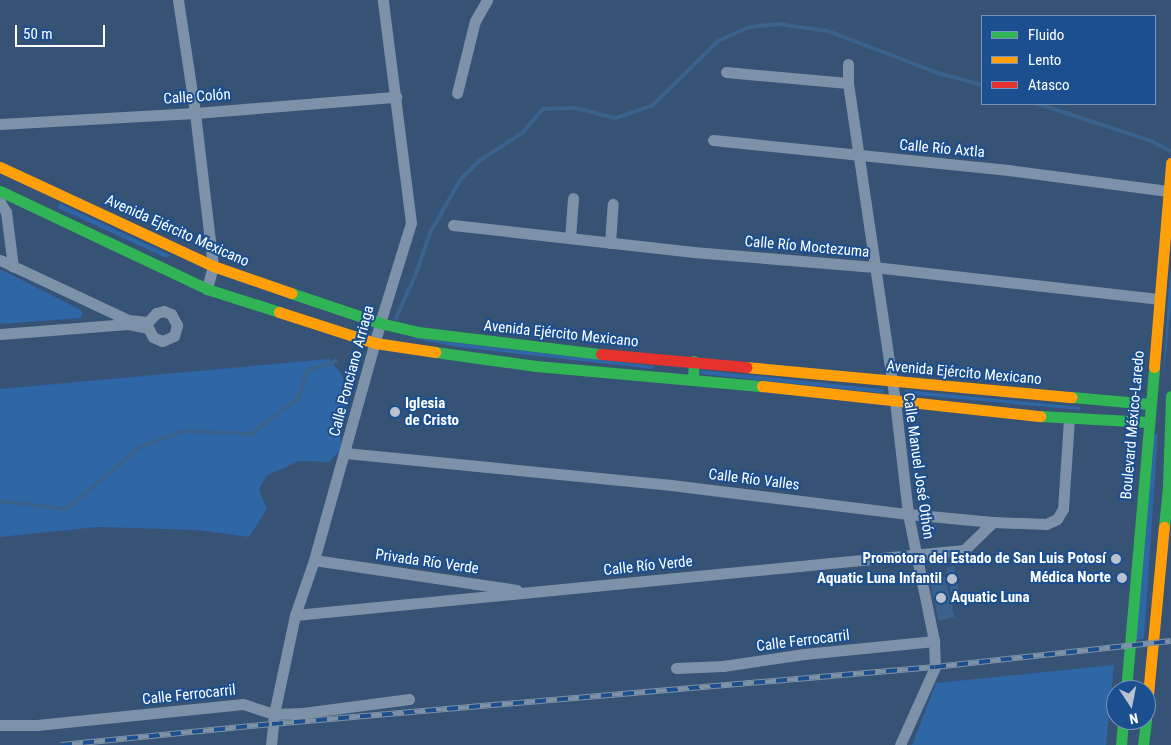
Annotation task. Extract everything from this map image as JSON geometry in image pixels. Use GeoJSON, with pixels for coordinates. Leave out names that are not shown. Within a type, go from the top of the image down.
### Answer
{"type":"FeatureCollection","features":[{"type":"Feature","properties":{"kind":"main road","name":"Boulevard México-Laredo"},"geometry":{"type":"LineString","coordinates":[[1127,680],[1171,163]]}},
{"type":"Feature","properties":{"kind":"main road","name":"Avenida Ejército Mexicano"},"geometry":{"type":"LineString","coordinates":[[0,169],[213,266],[380,323],[469,340],[890,382],[1150,404],[1171,401]]}},
{"type":"Feature","properties":{"kind":"main road"},"geometry":{"type":"LineString","coordinates":[[0,191],[207,289],[374,343],[536,366],[693,379],[1069,419],[1148,422],[1170,419]]}},
{"type":"Feature","properties":{"kind":"main road"},"geometry":{"type":"LineString","coordinates":[[693,379],[694,361]]}},
{"type":"Feature","properties":{"kind":"main road"},"geometry":{"type":"LineString","coordinates":[[1150,680],[1169,483],[1171,401]]}},
{"type":"Feature","properties":{"kind":"main road"},"geometry":{"type":"LineString","coordinates":[[1121,745],[1122,730]]}},
{"type":"Feature","properties":{"kind":"main road"},"geometry":{"type":"LineString","coordinates":[[1143,745],[1145,730]]}},
{"type":"Feature","properties":{"kind":"street"},"geometry":{"type":"LineString","coordinates":[[178,0],[195,113],[213,266],[207,289]]}},
{"type":"Feature","properties":{"kind":"street","name":"Calle Ponciano Arriaga"},"geometry":{"type":"LineString","coordinates":[[271,745],[274,714],[295,614],[314,560],[374,343],[411,223],[383,0]]}},
{"type":"Feature","properties":{"kind":"street"},"geometry":{"type":"LineString","coordinates":[[457,93],[475,21],[487,0]]}},
{"type":"Feature","properties":{"kind":"street","name":"Calle Manuel José Othón"},"geometry":{"type":"LineString","coordinates":[[848,64],[848,83],[894,401],[908,514],[934,642],[935,666],[900,745]]}},
{"type":"Feature","properties":{"kind":"street"},"geometry":{"type":"LineString","coordinates":[[726,72],[848,83]]}},
{"type":"Feature","properties":{"kind":"street","name":"Calle Colón"},"geometry":{"type":"LineString","coordinates":[[0,124],[195,113],[396,97]]}},
{"type":"Feature","properties":{"kind":"street","name":"Calle Río Axtla"},"geometry":{"type":"LineString","coordinates":[[713,140],[1169,187]]}},
{"type":"Feature","properties":{"kind":"street"},"geometry":{"type":"LineString","coordinates":[[570,238],[573,198]]}},
{"type":"Feature","properties":{"kind":"street"},"geometry":{"type":"LineString","coordinates":[[0,202],[6,212],[13,267]]}},
{"type":"Feature","properties":{"kind":"street"},"geometry":{"type":"LineString","coordinates":[[610,243],[613,204]]}},
{"type":"Feature","properties":{"kind":"street","name":"Calle Río Moctezuma"},"geometry":{"type":"LineString","coordinates":[[454,226],[610,243],[874,267],[1158,299]]}},
{"type":"Feature","properties":{"kind":"street"},"geometry":{"type":"LineString","coordinates":[[0,260],[128,320],[148,322],[156,313],[164,311],[171,314],[175,319],[177,331],[169,340],[162,341],[153,337],[148,328],[128,324],[0,334]]}},
{"type":"Feature","properties":{"kind":"street","name":"Calle Río Valles"},"geometry":{"type":"LineString","coordinates":[[345,453],[671,485],[908,514],[993,522],[1046,524],[1057,518],[1062,509],[1069,419]]}},
{"type":"Feature","properties":{"kind":"street","name":"Calle Río Verde"},"geometry":{"type":"LineString","coordinates":[[295,614],[536,593],[964,550],[993,522]]}},
{"type":"Feature","properties":{"kind":"street","name":"Privada Río Verde"},"geometry":{"type":"LineString","coordinates":[[314,560],[536,593]]}},
{"type":"Feature","properties":{"kind":"street","name":"Calle Ferrocarril"},"geometry":{"type":"LineString","coordinates":[[676,668],[723,666],[804,654],[934,642]]}},
{"type":"Feature","properties":{"kind":"street","name":"Calle Ferrocarril"},"geometry":{"type":"LineString","coordinates":[[0,725],[37,725],[243,704],[274,714],[303,713],[409,699]]}},
{"type":"Feature","properties":{"kind":"shaded area"},"geometry":{"type":"Polygon","coordinates":[[[59,203],[170,256],[166,258],[58,208],[59,203]]]}},
{"type":"Feature","properties":{"kind":"shaded area"},"geometry":{"type":"Polygon","coordinates":[[[1171,266],[1171,306],[1163,384],[1168,296],[1171,266]]]}},
{"type":"Feature","properties":{"kind":"shaded area"},"geometry":{"type":"Polygon","coordinates":[[[0,269],[79,309],[82,312],[82,316],[80,318],[0,324],[0,269]]]}},
{"type":"Feature","properties":{"kind":"shaded area"},"geometry":{"type":"Polygon","coordinates":[[[406,337],[654,366],[653,369],[458,347],[406,337]]]}},
{"type":"Feature","properties":{"kind":"shaded area"},"geometry":{"type":"Polygon","coordinates":[[[329,359],[342,375],[348,400],[338,421],[342,448],[329,462],[299,461],[266,476],[259,490],[267,509],[249,537],[198,530],[97,527],[0,537],[0,389],[329,359]]]}},
{"type":"Feature","properties":{"kind":"shaded area"},"geometry":{"type":"Polygon","coordinates":[[[701,370],[884,389],[884,393],[701,374],[701,370]]]}},
{"type":"Feature","properties":{"kind":"shaded area"},"geometry":{"type":"Polygon","coordinates":[[[905,390],[1080,407],[1080,410],[905,394],[905,390]]]}},
{"type":"Feature","properties":{"kind":"shaded area"},"geometry":{"type":"Polygon","coordinates":[[[1158,433],[1144,639],[1135,640],[1154,435],[1158,433]]]}},
{"type":"Feature","properties":{"kind":"shaded area","name":"Aquatic Luna Infantil"},"geometry":{"type":"Polygon","coordinates":[[[954,566],[959,591],[951,592],[946,568],[954,566]]]}},
{"type":"Feature","properties":{"kind":"shaded area","name":"Aquatic Luna"},"geometry":{"type":"Polygon","coordinates":[[[945,577],[954,617],[939,621],[929,581],[945,577]]]}},
{"type":"Feature","properties":{"kind":"shaded area"},"geometry":{"type":"Polygon","coordinates":[[[1114,665],[1112,680],[1106,680],[1106,745],[912,745],[936,683],[1114,665]]]}},
{"type":"Feature","properties":{"kind":"waterway"},"geometry":{"type":"LineString","coordinates":[[396,318],[416,274],[430,233],[460,180],[479,161],[522,133],[543,109],[575,108],[616,118],[653,105],[718,41],[750,27],[778,24],[828,31],[938,73],[981,85]]}},
{"type":"Feature","properties":{"kind":"waterway"},"geometry":{"type":"LineString","coordinates":[[1041,105],[1151,141],[1171,151]]}},
{"type":"Feature","properties":{"kind":"waterway"},"geometry":{"type":"LineString","coordinates":[[0,501],[67,509],[140,447],[184,431],[251,434],[298,399],[308,370],[336,361]]}},
{"type":"Feature","properties":{"kind":"railway"},"geometry":{"type":"LineString","coordinates":[[61,745],[272,724],[935,667],[1171,641]]}},
{"type":"Feature","properties":{"kind":"traffic: fast"},"geometry":{"type":"LineString","coordinates":[[0,191],[207,289],[279,312]]}},
{"type":"Feature","properties":{"kind":"traffic: fast"},"geometry":{"type":"LineString","coordinates":[[291,293],[380,323],[418,332],[601,354]]}},
{"type":"Feature","properties":{"kind":"traffic: fast"},"geometry":{"type":"LineString","coordinates":[[435,352],[536,366],[762,386]]}},
{"type":"Feature","properties":{"kind":"traffic: fast"},"geometry":{"type":"LineString","coordinates":[[693,379],[694,361]]}},
{"type":"Feature","properties":{"kind":"traffic: fast"},"geometry":{"type":"LineString","coordinates":[[1127,680],[1154,367]]}},
{"type":"Feature","properties":{"kind":"traffic: fast"},"geometry":{"type":"LineString","coordinates":[[1164,527],[1168,487],[1171,396]]}},
{"type":"Feature","properties":{"kind":"traffic: fast"},"geometry":{"type":"LineString","coordinates":[[1072,397],[1150,404]]}},
{"type":"Feature","properties":{"kind":"traffic: fast"},"geometry":{"type":"LineString","coordinates":[[1040,416],[1148,422]]}},
{"type":"Feature","properties":{"kind":"traffic: fast"},"geometry":{"type":"LineString","coordinates":[[1121,745],[1122,730]]}},
{"type":"Feature","properties":{"kind":"traffic: fast"},"geometry":{"type":"LineString","coordinates":[[1143,745],[1145,730]]}},
{"type":"Feature","properties":{"kind":"traffic: slow"},"geometry":{"type":"LineString","coordinates":[[1154,367],[1171,163]]}},
{"type":"Feature","properties":{"kind":"traffic: slow"},"geometry":{"type":"LineString","coordinates":[[0,167],[213,266],[291,293]]}},
{"type":"Feature","properties":{"kind":"traffic: slow"},"geometry":{"type":"LineString","coordinates":[[279,312],[375,343],[435,352]]}},
{"type":"Feature","properties":{"kind":"traffic: slow"},"geometry":{"type":"LineString","coordinates":[[746,367],[1072,397]]}},
{"type":"Feature","properties":{"kind":"traffic: slow"},"geometry":{"type":"LineString","coordinates":[[762,386],[1040,416]]}},
{"type":"Feature","properties":{"kind":"traffic: slow"},"geometry":{"type":"LineString","coordinates":[[1149,680],[1164,527]]}},
{"type":"Feature","properties":{"kind":"traffic: jam"},"geometry":{"type":"LineString","coordinates":[[601,354],[746,367]]}},
{"type":"Feature","properties":{"kind":"place","name":"Iglesia de Cristo"},"geometry":{"type":"Point","coordinates":[395,412]}},
{"type":"Feature","properties":{"kind":"place","name":"Promotora del Estado de San Luis Potosí"},"geometry":{"type":"Point","coordinates":[1116,559]}},
{"type":"Feature","properties":{"kind":"place","name":"Médica Norte"},"geometry":{"type":"Point","coordinates":[1122,578]}},
{"type":"Feature","properties":{"kind":"place","name":"Aquatic Luna Infantil"},"geometry":{"type":"Point","coordinates":[952,579]}},
{"type":"Feature","properties":{"kind":"place","name":"Aquatic Luna"},"geometry":{"type":"Point","coordinates":[941,598]}}]}
